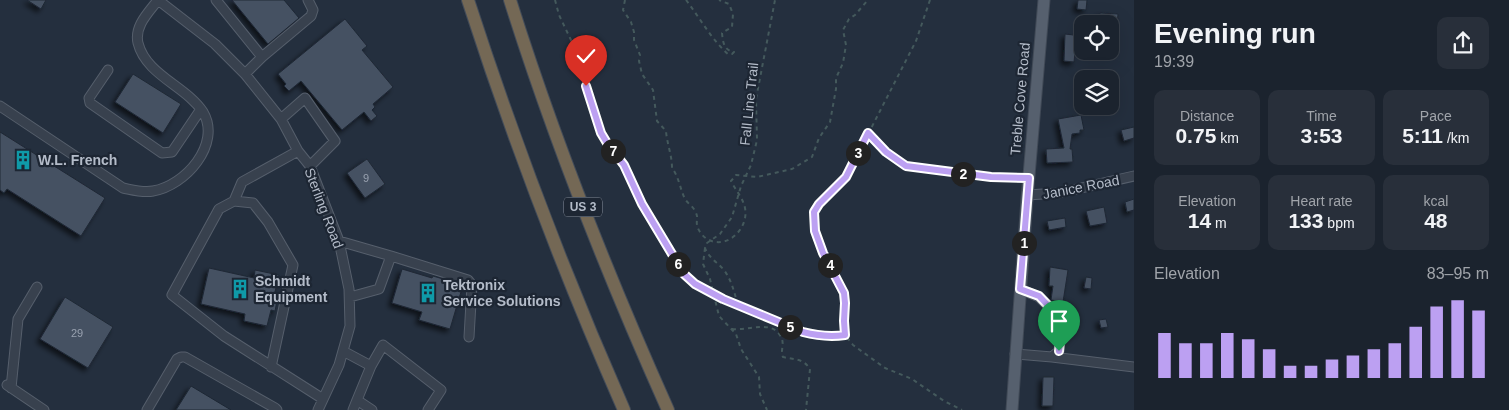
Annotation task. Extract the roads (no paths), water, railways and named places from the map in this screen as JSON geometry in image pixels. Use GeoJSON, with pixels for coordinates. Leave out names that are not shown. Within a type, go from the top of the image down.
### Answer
{"type":"FeatureCollection","features":[{"type":"Feature","properties":{"kind":"highway","name":"US 3"},"geometry":{"type":"LineString","coordinates":[[468,0],[487,59],[542,211],[624,410]]}},
{"type":"Feature","properties":{"kind":"highway","name":"US 3"},"geometry":{"type":"LineString","coordinates":[[510,0],[554,130],[588,221],[668,410]]}},
{"type":"Feature","properties":{"kind":"main road","name":"Treble Cove Road"},"geometry":{"type":"LineString","coordinates":[[1012,410],[1027,195],[1044,0]]}},
{"type":"Feature","properties":{"kind":"street"},"geometry":{"type":"LineString","coordinates":[[0,106],[123,188],[141,192],[156,191],[174,184],[184,177],[204,150],[208,138],[208,128],[201,109],[195,102],[153,67],[141,52],[137,40],[138,28],[158,0]]}},
{"type":"Feature","properties":{"kind":"street","name":"Sterling Road"},"geometry":{"type":"LineString","coordinates":[[158,0],[215,44],[245,74],[281,119],[298,151],[310,166],[339,241],[350,297],[350,326],[343,351],[339,365],[318,410]]}},
{"type":"Feature","properties":{"kind":"street"},"geometry":{"type":"LineString","coordinates":[[216,0],[262,57]]}},
{"type":"Feature","properties":{"kind":"street"},"geometry":{"type":"LineString","coordinates":[[245,74],[262,57],[311,16],[313,10],[308,0]]}},
{"type":"Feature","properties":{"kind":"street"},"geometry":{"type":"LineString","coordinates":[[108,70],[89,98],[90,103],[162,153],[172,152],[201,109]]}},
{"type":"Feature","properties":{"kind":"street"},"geometry":{"type":"LineString","coordinates":[[281,119],[305,98],[335,141],[310,166]]}},
{"type":"Feature","properties":{"kind":"street"},"geometry":{"type":"LineString","coordinates":[[234,201],[242,182],[298,151]]}},
{"type":"Feature","properties":{"kind":"street","name":"Janice Road"},"geometry":{"type":"LineString","coordinates":[[1027,195],[1066,191],[1134,176]]}},
{"type":"Feature","properties":{"kind":"street"},"geometry":{"type":"LineString","coordinates":[[271,367],[293,265],[268,222],[253,203],[234,201],[220,209],[172,295],[224,336],[271,367],[323,399]]}},
{"type":"Feature","properties":{"kind":"street"},"geometry":{"type":"LineString","coordinates":[[339,241],[468,280],[472,285],[469,336]]}},
{"type":"Feature","properties":{"kind":"street"},"geometry":{"type":"LineString","coordinates":[[350,297],[379,288],[391,256]]}},
{"type":"Feature","properties":{"kind":"street"},"geometry":{"type":"LineString","coordinates":[[37,287],[18,320],[9,387],[33,407],[44,410]]}},
{"type":"Feature","properties":{"kind":"street"},"geometry":{"type":"LineString","coordinates":[[1020,289],[1039,296],[1062,320],[1059,351],[1052,357]]}},
{"type":"Feature","properties":{"kind":"street"},"geometry":{"type":"LineString","coordinates":[[352,410],[371,366],[383,345],[442,390],[428,410]]}},
{"type":"Feature","properties":{"kind":"street"},"geometry":{"type":"LineString","coordinates":[[343,351],[371,366]]}},
{"type":"Feature","properties":{"kind":"street"},"geometry":{"type":"LineString","coordinates":[[1015,354],[1134,367]]}},
{"type":"Feature","properties":{"kind":"street"},"geometry":{"type":"LineString","coordinates":[[147,410],[177,359],[185,357],[276,410]]}},
{"type":"Feature","properties":{"kind":"street"},"geometry":{"type":"LineString","coordinates":[[357,400],[372,410]]}},
{"type":"Feature","properties":{"kind":"place","name":"W.L. French"},"geometry":{"type":"Point","coordinates":[23,160]}},
{"type":"Feature","properties":{"kind":"place","name":"Schmidt Equipment"},"geometry":{"type":"Point","coordinates":[240,289]}},
{"type":"Feature","properties":{"kind":"place","name":"Tektronix Service Solutions"},"geometry":{"type":"Point","coordinates":[428,293]}}]}
